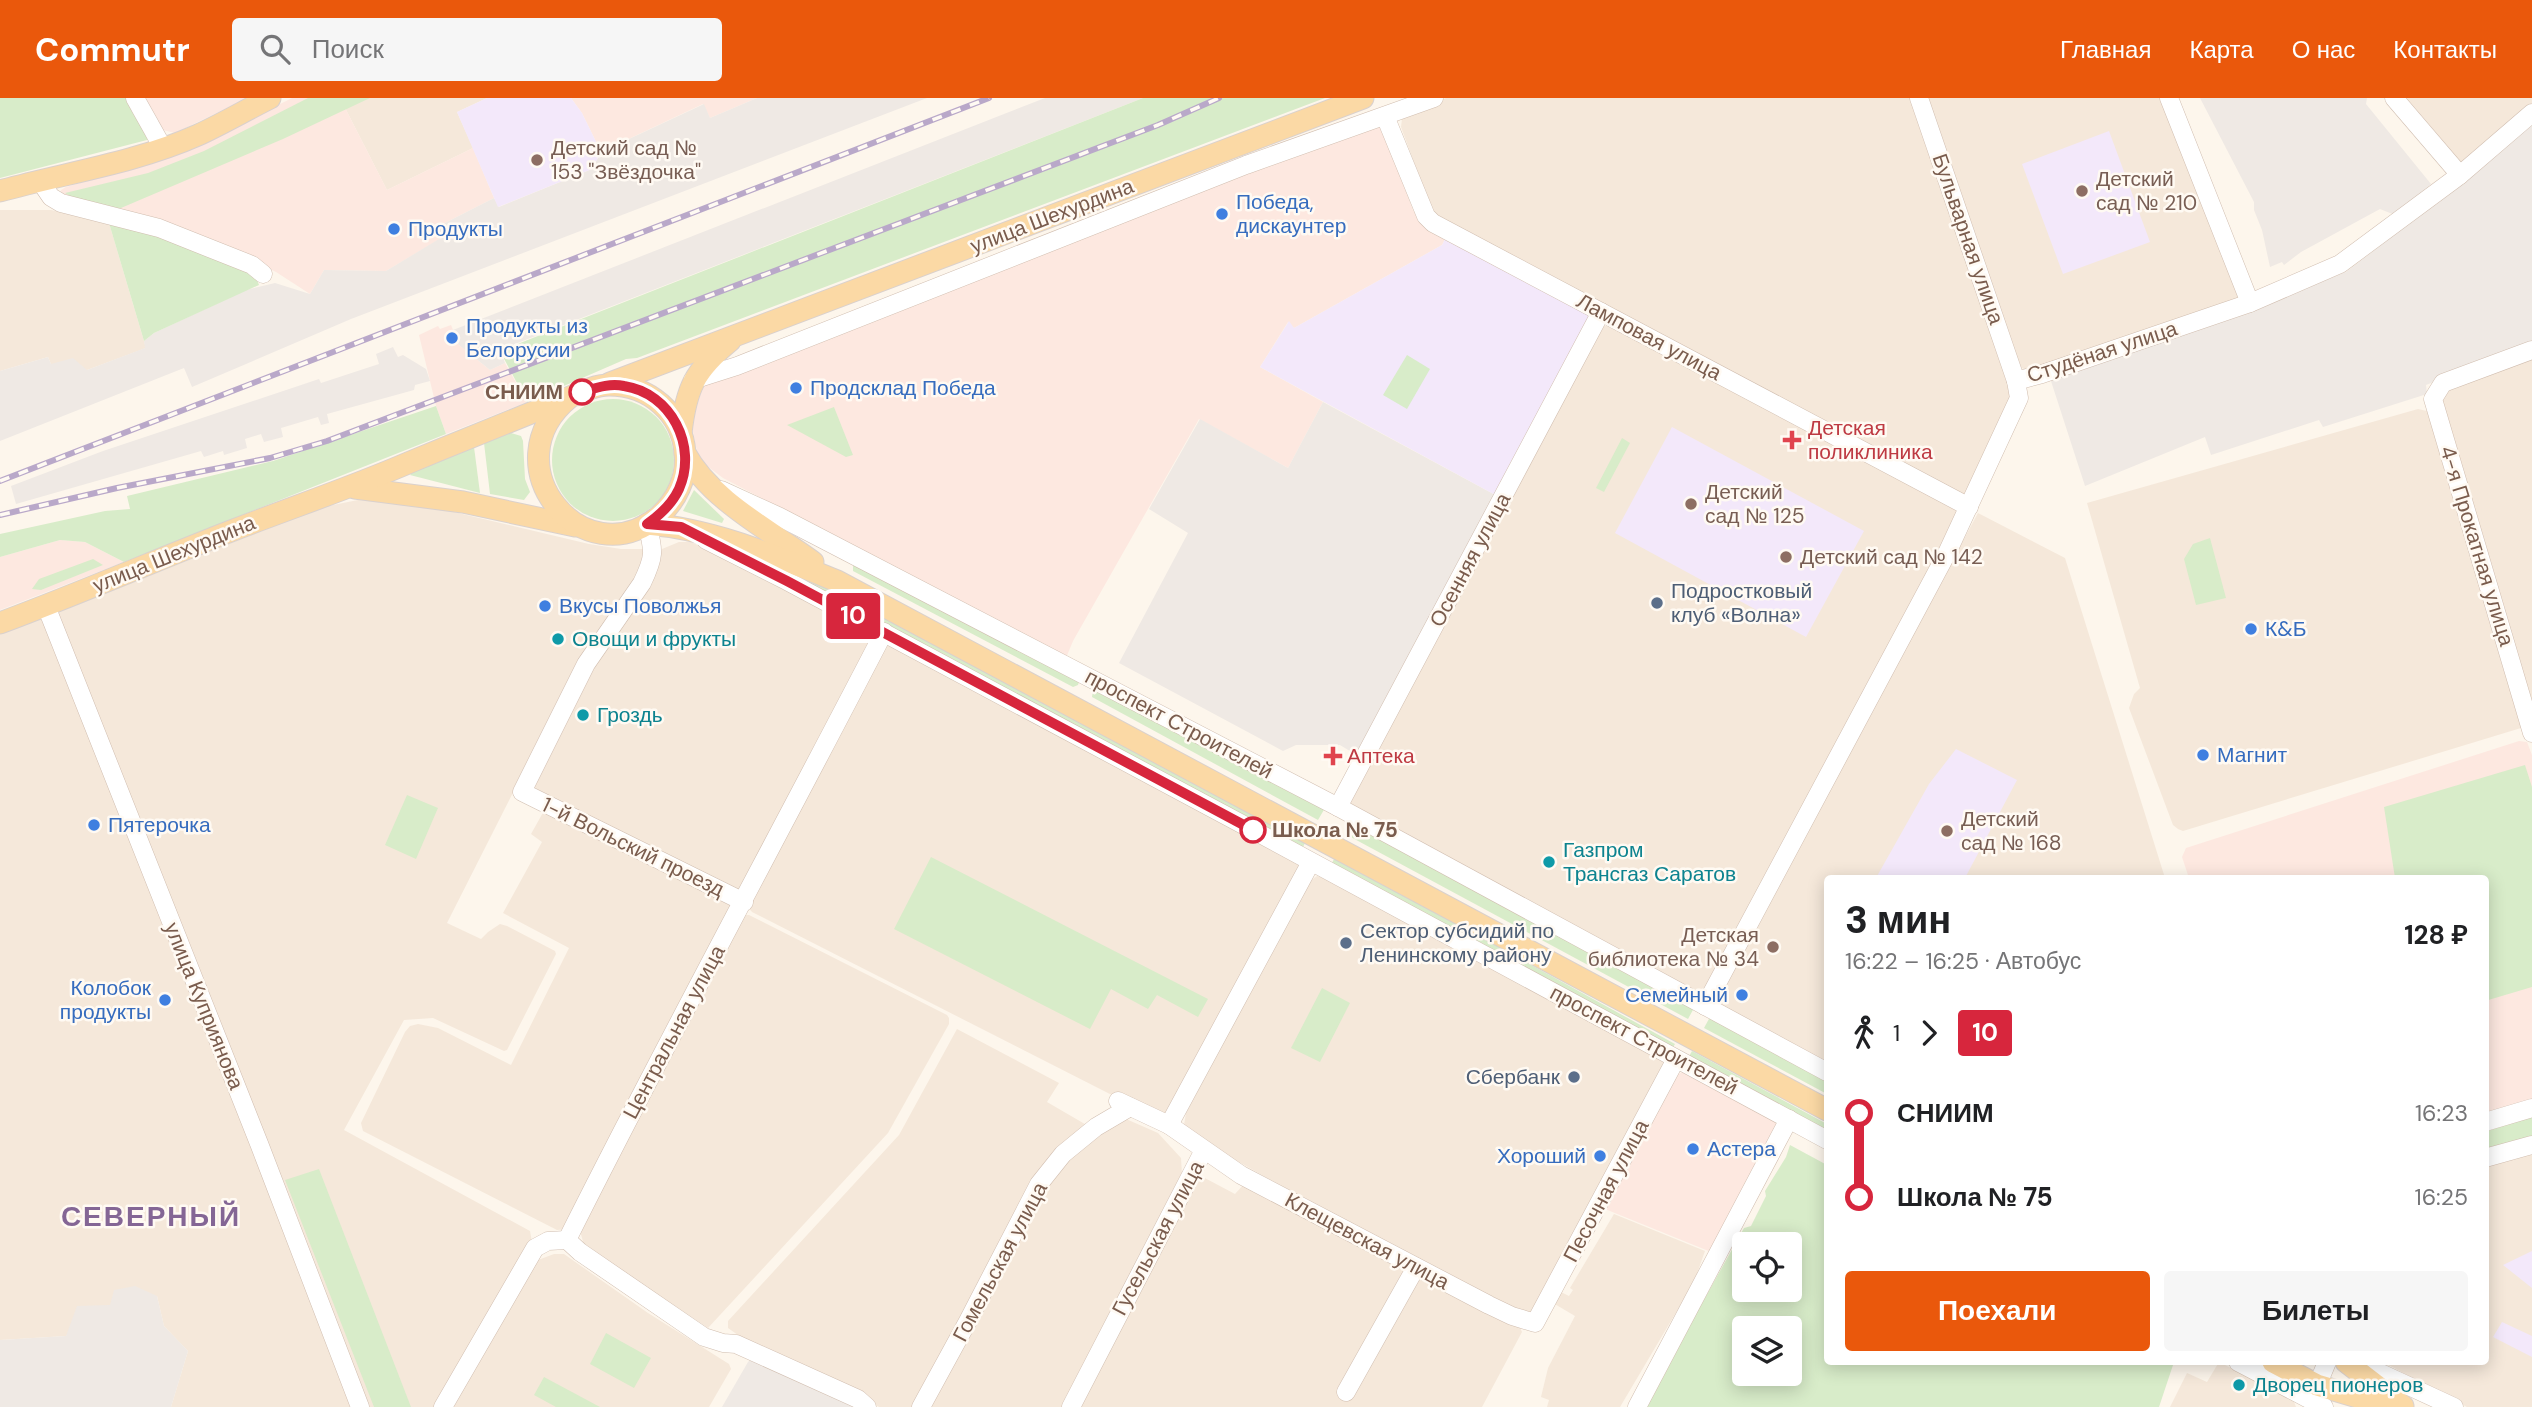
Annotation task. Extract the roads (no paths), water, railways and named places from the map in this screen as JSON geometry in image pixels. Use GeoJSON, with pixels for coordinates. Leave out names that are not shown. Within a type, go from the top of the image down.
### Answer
{"type":"FeatureCollection","features":[{"type":"Feature","properties":{"kind":"main road"},"geometry":{"type":"LineString","coordinates":[[0,191],[163,148],[197,135],[270,98]]}},
{"type":"Feature","properties":{"kind":"main road","name":"улица Шехурдина"},"geometry":{"type":"LineString","coordinates":[[605,385],[1363,98]]}},
{"type":"Feature","properties":{"kind":"main road","name":"улица Шехурдина"},"geometry":{"type":"LineString","coordinates":[[683,443],[684,408],[693,380],[740,333]]}},
{"type":"Feature","properties":{"kind":"main road"},"geometry":{"type":"LineString","coordinates":[[605,385],[624,386],[650,395],[669,411],[683,443],[683,477],[674,498],[647,524],[615,533],[579,527],[552,503],[543,486],[538,467],[539,447],[544,429],[555,412],[569,398],[605,385]]}},
{"type":"Feature","properties":{"kind":"main road","name":"улица Шехурдина"},"geometry":{"type":"LineString","coordinates":[[0,623],[248,525],[350,488],[465,438],[569,398]]}},
{"type":"Feature","properties":{"kind":"main road","name":"проспект Строителей"},"geometry":{"type":"LineString","coordinates":[[683,443],[696,471],[711,485],[837,581]]}},
{"type":"Feature","properties":{"kind":"main road","name":"улица Шехурдина"},"geometry":{"type":"LineString","coordinates":[[350,488],[463,502],[579,527]]}},
{"type":"Feature","properties":{"kind":"main road","name":"проспект Строителей"},"geometry":{"type":"LineString","coordinates":[[647,524],[681,527],[738,543],[837,581],[1824,1108]]}},
{"type":"Feature","properties":{"kind":"main road"},"geometry":{"type":"LineString","coordinates":[[2276,1365],[2315,1400],[2391,1407]]}},
{"type":"Feature","properties":{"kind":"main road"},"geometry":{"type":"LineString","coordinates":[[2350,1365],[2405,1407]]}},
{"type":"Feature","properties":{"kind":"street"},"geometry":{"type":"LineString","coordinates":[[135,98],[163,148]]}},
{"type":"Feature","properties":{"kind":"street"},"geometry":{"type":"LineString","coordinates":[[693,380],[737,366],[1246,165],[1434,98]]}},
{"type":"Feature","properties":{"kind":"street","name":"Бульварная улица"},"geometry":{"type":"LineString","coordinates":[[1919,98],[2016,381]]}},
{"type":"Feature","properties":{"kind":"street"},"geometry":{"type":"LineString","coordinates":[[2169,98],[2250,303]]}},
{"type":"Feature","properties":{"kind":"street"},"geometry":{"type":"LineString","coordinates":[[2394,98],[2460,175]]}},
{"type":"Feature","properties":{"kind":"street","name":"Студёная улица"},"geometry":{"type":"LineString","coordinates":[[1705,1006],[1969,508],[2019,398],[2016,381],[2250,303],[2340,264],[2460,175],[2532,113]]}},
{"type":"Feature","properties":{"kind":"street","name":"Ламповая улица"},"geometry":{"type":"LineString","coordinates":[[1385,116],[1426,216],[1433,223],[1969,508]]}},
{"type":"Feature","properties":{"kind":"street"},"geometry":{"type":"LineString","coordinates":[[40,181],[51,197],[61,203],[159,228],[252,265],[263,274]]}},
{"type":"Feature","properties":{"kind":"street","name":"Осенняя улица"},"geometry":{"type":"LineString","coordinates":[[1338,807],[1601,312]]}},
{"type":"Feature","properties":{"kind":"street","name":"4-я Прокатная улица"},"geometry":{"type":"LineString","coordinates":[[2532,350],[2443,383],[2433,399],[2532,733]]}},
{"type":"Feature","properties":{"kind":"street","name":"проспект Строителей"},"geometry":{"type":"LineString","coordinates":[[711,485],[780,517],[1338,807],[1824,1070]]}},
{"type":"Feature","properties":{"kind":"street","name":"1-й Вольский проезд"},"geometry":{"type":"LineString","coordinates":[[647,524],[654,553],[649,569],[586,664],[522,792],[744,902]]}},
{"type":"Feature","properties":{"kind":"street","name":"проспект Строителей"},"geometry":{"type":"LineString","coordinates":[[681,527],[884,632],[1824,1138]]}},
{"type":"Feature","properties":{"kind":"street","name":"улица Куприянова"},"geometry":{"type":"LineString","coordinates":[[46,606],[260,1146],[360,1407]]}},
{"type":"Feature","properties":{"kind":"street","name":"Центральная улица"},"geometry":{"type":"LineString","coordinates":[[567,1240],[648,1078],[744,902],[884,632]]}},
{"type":"Feature","properties":{"kind":"street"},"geometry":{"type":"LineString","coordinates":[[1169,1125],[1311,862]]}},
{"type":"Feature","properties":{"kind":"street","name":"Песочная улица"},"geometry":{"type":"LineString","coordinates":[[1535,1323],[1676,1059]]}},
{"type":"Feature","properties":{"kind":"street","name":"Гомельская улица"},"geometry":{"type":"LineString","coordinates":[[921,1407],[1039,1184],[1072,1147],[1124,1104],[1169,1125]]}},
{"type":"Feature","properties":{"kind":"street"},"geometry":{"type":"LineString","coordinates":[[2489,1121],[2532,1108]]}},
{"type":"Feature","properties":{"kind":"street"},"geometry":{"type":"LineString","coordinates":[[1637,1407],[1789,1119]]}},
{"type":"Feature","properties":{"kind":"street","name":"Гусельская улица"},"geometry":{"type":"LineString","coordinates":[[1071,1407],[1204,1150],[1169,1125]]}},
{"type":"Feature","properties":{"kind":"street"},"geometry":{"type":"LineString","coordinates":[[2489,1157],[2532,1145]]}},
{"type":"Feature","properties":{"kind":"street","name":"Клещевская улица"},"geometry":{"type":"LineString","coordinates":[[1204,1150],[1241,1175],[1416,1267],[1512,1316],[1535,1323]]}},
{"type":"Feature","properties":{"kind":"street"},"geometry":{"type":"LineString","coordinates":[[443,1407],[535,1248],[548,1241],[567,1240],[580,1252],[704,1336],[723,1343],[736,1344],[858,1399],[867,1407]]}},
{"type":"Feature","properties":{"kind":"street"},"geometry":{"type":"LineString","coordinates":[[1346,1392],[1416,1267]]}},
{"type":"Feature","properties":{"kind":"street"},"geometry":{"type":"LineString","coordinates":[[2244,1365],[2315,1400],[2326,1365]]}},
{"type":"Feature","properties":{"kind":"street"},"geometry":{"type":"LineString","coordinates":[[2363,1365],[2454,1407]]}},
{"type":"Feature","properties":{"kind":"railway"},"geometry":{"type":"LineString","coordinates":[[0,481],[989,98]]}},
{"type":"Feature","properties":{"kind":"railway"},"geometry":{"type":"LineString","coordinates":[[0,515],[117,488],[270,458],[327,441],[1158,125],[1219,98]]}},
{"type":"Feature","properties":{"kind":"place","name":"Детский сад № 153 \"Звёздочка\""},"geometry":{"type":"Point","coordinates":[537,160]}},
{"type":"Feature","properties":{"kind":"place","name":"Детский сад № 210"},"geometry":{"type":"Point","coordinates":[2082,191]}},
{"type":"Feature","properties":{"kind":"place","name":"Победа, дискаунтер"},"geometry":{"type":"Point","coordinates":[1222,214]}},
{"type":"Feature","properties":{"kind":"place","name":"Продукты"},"geometry":{"type":"Point","coordinates":[394,229]}},
{"type":"Feature","properties":{"kind":"place","name":"Продукты из Белорусии"},"geometry":{"type":"Point","coordinates":[452,338]}},
{"type":"Feature","properties":{"kind":"place","name":"Продсклад Победа"},"geometry":{"type":"Point","coordinates":[796,388]}},
{"type":"Feature","properties":{"kind":"place","name":"СНИИМ"},"geometry":{"type":"Point","coordinates":[582,392]}},
{"type":"Feature","properties":{"kind":"place","name":"Детская поликлиника"},"geometry":{"type":"Point","coordinates":[1792,440]}},
{"type":"Feature","properties":{"kind":"place","name":"Детский сад № 125"},"geometry":{"type":"Point","coordinates":[1691,504]}},
{"type":"Feature","properties":{"kind":"place","name":"Детский сад № 142"},"geometry":{"type":"Point","coordinates":[1786,557]}},
{"type":"Feature","properties":{"kind":"place","name":"Подростковый клуб «Волна»"},"geometry":{"type":"Point","coordinates":[1657,603]}},
{"type":"Feature","properties":{"kind":"place","name":"Вкусы Поволжья"},"geometry":{"type":"Point","coordinates":[545,606]}},
{"type":"Feature","properties":{"kind":"place","name":"К&Б"},"geometry":{"type":"Point","coordinates":[2251,629]}},
{"type":"Feature","properties":{"kind":"place","name":"Овощи и фрукты"},"geometry":{"type":"Point","coordinates":[558,639]}},
{"type":"Feature","properties":{"kind":"place","name":"Гроздь"},"geometry":{"type":"Point","coordinates":[583,715]}},
{"type":"Feature","properties":{"kind":"place","name":"Магнит"},"geometry":{"type":"Point","coordinates":[2203,755]}},
{"type":"Feature","properties":{"kind":"place","name":"Аптека"},"geometry":{"type":"Point","coordinates":[1333,756]}},
{"type":"Feature","properties":{"kind":"place","name":"Пятерочка"},"geometry":{"type":"Point","coordinates":[94,825]}},
{"type":"Feature","properties":{"kind":"place","name":"Школа № 75"},"geometry":{"type":"Point","coordinates":[1253,830]}},
{"type":"Feature","properties":{"kind":"place","name":"Детский сад № 168"},"geometry":{"type":"Point","coordinates":[1947,831]}},
{"type":"Feature","properties":{"kind":"place","name":"Газпром Трансгаз Саратов"},"geometry":{"type":"Point","coordinates":[1549,862]}},
{"type":"Feature","properties":{"kind":"place","name":"Сектор субсидий по Ленинскому району"},"geometry":{"type":"Point","coordinates":[1346,943]}},
{"type":"Feature","properties":{"kind":"place","name":"Детская библиотека № 34"},"geometry":{"type":"Point","coordinates":[1773,947]}},
{"type":"Feature","properties":{"kind":"place","name":"Семейный"},"geometry":{"type":"Point","coordinates":[1742,995]}},
{"type":"Feature","properties":{"kind":"place","name":"Колобок продукты"},"geometry":{"type":"Point","coordinates":[165,1000]}},
{"type":"Feature","properties":{"kind":"place","name":"Сбербанк"},"geometry":{"type":"Point","coordinates":[1574,1077]}},
{"type":"Feature","properties":{"kind":"place","name":"Астера"},"geometry":{"type":"Point","coordinates":[1693,1149]}},
{"type":"Feature","properties":{"kind":"place","name":"Хороший"},"geometry":{"type":"Point","coordinates":[1600,1156]}},
{"type":"Feature","properties":{"kind":"place","name":"Дворец пионеров"},"geometry":{"type":"Point","coordinates":[2239,1385]}},
{"type":"Feature","properties":{"kind":"district","name":"СЕВЕРНЫЙ"},"geometry":{"type":"Point","coordinates":[151,1216]}}]}
